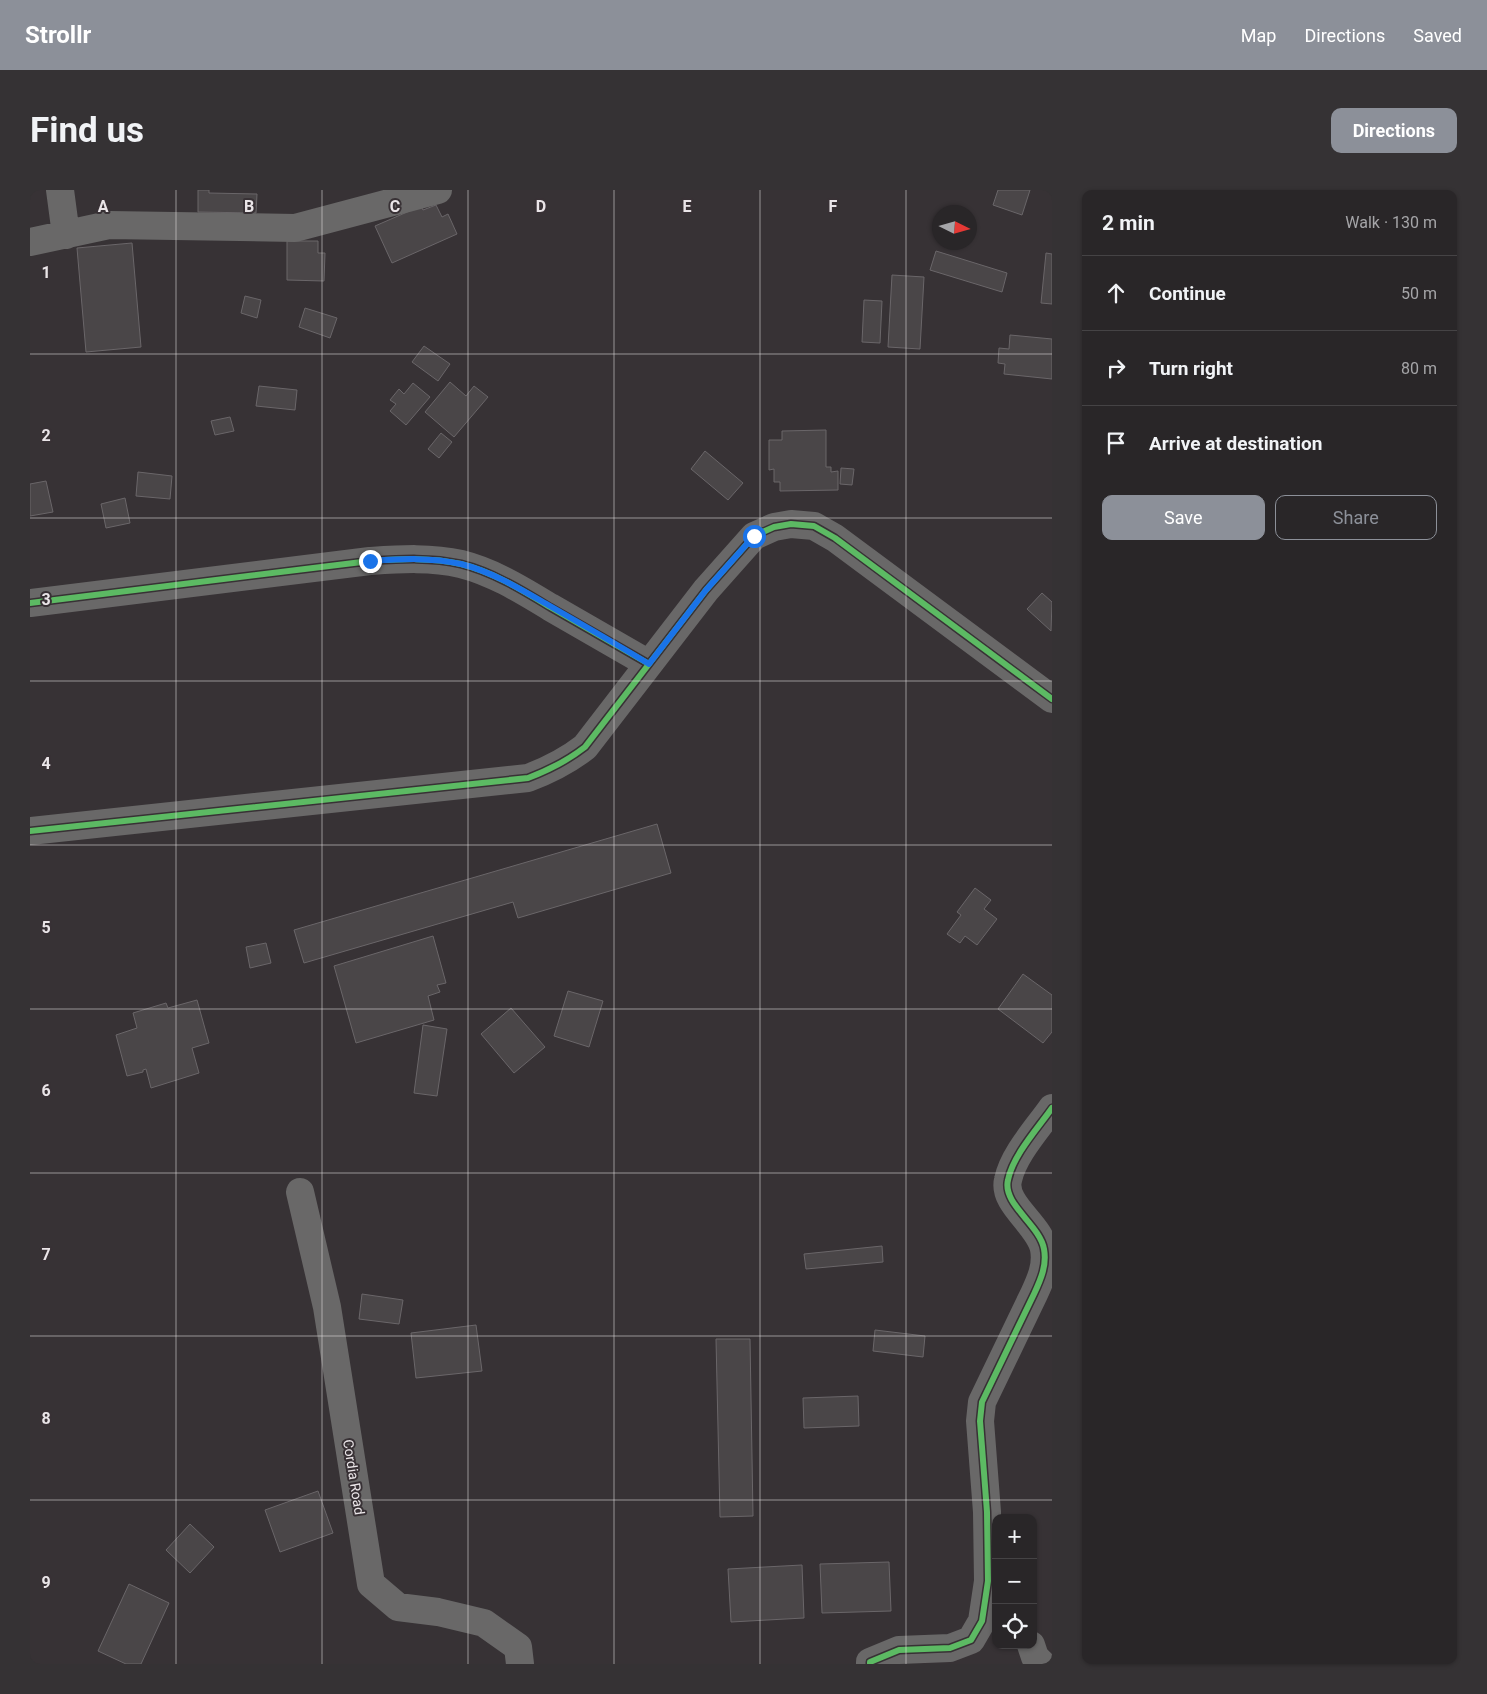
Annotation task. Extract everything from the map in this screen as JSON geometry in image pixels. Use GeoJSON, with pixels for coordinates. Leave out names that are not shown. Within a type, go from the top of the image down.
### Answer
{"type":"FeatureCollection","features":[{"type":"Feature","properties":{"kind":"street"},"geometry":{"type":"LineString","coordinates":[[60,190],[66,235]]}},
{"type":"Feature","properties":{"kind":"street"},"geometry":{"type":"LineString","coordinates":[[30,242],[109,226],[295,228],[438,190]]}},
{"type":"Feature","properties":{"kind":"street"},"geometry":{"type":"LineString","coordinates":[[30,831],[528,778],[550,770],[571,758],[585,747],[706,590],[754,536],[774,528],[792,524],[814,526],[835,538],[1052,699]]}},
{"type":"Feature","properties":{"kind":"street"},"geometry":{"type":"LineString","coordinates":[[30,604],[370,561],[405,558],[427,559],[461,564],[515,586],[649,664]]}},
{"type":"Feature","properties":{"kind":"street"},"geometry":{"type":"LineString","coordinates":[[870,1664],[870,1662],[898,1650],[950,1648],[971,1640],[982,1621],[992,1582],[980,1422],[982,1402],[1038,1286],[1044,1264],[1044,1250],[1041,1239],[1009,1195],[1007,1182],[1012,1167],[1052,1108]]}},
{"type":"Feature","properties":{"kind":"street","name":"Cordia Road"},"geometry":{"type":"LineString","coordinates":[[300,1192],[327,1307],[371,1584],[398,1608],[438,1612],[484,1623],[518,1646],[520,1664]]}},
{"type":"Feature","properties":{"kind":"street"},"geometry":{"type":"LineString","coordinates":[[1032,1649],[1035,1657],[1042,1664]]}},
{"type":"Feature","properties":{"kind":"building"},"geometry":{"type":"Polygon","coordinates":[[[198,190],[209,190],[209,193],[257,194],[256,213],[198,212],[198,190]]]}},
{"type":"Feature","properties":{"kind":"building"},"geometry":{"type":"Polygon","coordinates":[[[998,190],[1030,190],[1022,215],[993,205],[998,190]]]}},
{"type":"Feature","properties":{"kind":"building"},"geometry":{"type":"Polygon","coordinates":[[[436,205],[442,217],[448,214],[457,234],[392,263],[375,226],[421,206],[423,210],[436,205]]]}},
{"type":"Feature","properties":{"kind":"building"},"geometry":{"type":"Polygon","coordinates":[[[287,241],[318,241],[318,253],[325,253],[324,281],[287,280],[287,241]]]}},
{"type":"Feature","properties":{"kind":"building"},"geometry":{"type":"Polygon","coordinates":[[[132,243],[141,347],[86,352],[77,248],[132,243]]]}},
{"type":"Feature","properties":{"kind":"building"},"geometry":{"type":"Polygon","coordinates":[[[936,251],[1007,273],[1002,292],[930,270],[936,251]]]}},
{"type":"Feature","properties":{"kind":"building"},"geometry":{"type":"Polygon","coordinates":[[[1046,253],[1052,254],[1052,304],[1041,303],[1046,253]]]}},
{"type":"Feature","properties":{"kind":"building"},"geometry":{"type":"Polygon","coordinates":[[[892,275],[924,277],[920,349],[888,347],[892,275]]]}},
{"type":"Feature","properties":{"kind":"building"},"geometry":{"type":"Polygon","coordinates":[[[245,296],[261,300],[257,318],[241,313],[245,296]]]}},
{"type":"Feature","properties":{"kind":"building"},"geometry":{"type":"Polygon","coordinates":[[[864,300],[882,301],[880,343],[862,342],[864,300]]]}},
{"type":"Feature","properties":{"kind":"building"},"geometry":{"type":"Polygon","coordinates":[[[305,308],[337,318],[330,338],[299,327],[305,308]]]}},
{"type":"Feature","properties":{"kind":"building"},"geometry":{"type":"Polygon","coordinates":[[[1010,335],[1052,339],[1052,379],[1004,374],[1005,364],[998,363],[999,348],[1009,349],[1010,335]]]}},
{"type":"Feature","properties":{"kind":"building"},"geometry":{"type":"Polygon","coordinates":[[[424,346],[450,364],[438,381],[412,362],[424,346]]]}},
{"type":"Feature","properties":{"kind":"building"},"geometry":{"type":"Polygon","coordinates":[[[450,382],[466,396],[474,386],[488,397],[454,437],[425,412],[450,382]]]}},
{"type":"Feature","properties":{"kind":"building"},"geometry":{"type":"Polygon","coordinates":[[[413,383],[430,397],[406,425],[390,411],[396,404],[390,400],[399,389],[404,394],[413,383]]]}},
{"type":"Feature","properties":{"kind":"building"},"geometry":{"type":"Polygon","coordinates":[[[259,386],[297,390],[295,410],[256,406],[259,386]]]}},
{"type":"Feature","properties":{"kind":"building"},"geometry":{"type":"Polygon","coordinates":[[[230,417],[234,431],[215,435],[211,421],[230,417]]]}},
{"type":"Feature","properties":{"kind":"building"},"geometry":{"type":"Polygon","coordinates":[[[826,430],[826,467],[831,467],[831,472],[838,471],[838,490],[780,491],[780,482],[774,482],[774,469],[769,470],[769,440],[782,440],[782,431],[826,430]]]}},
{"type":"Feature","properties":{"kind":"building"},"geometry":{"type":"Polygon","coordinates":[[[441,433],[452,442],[439,458],[428,449],[441,433]]]}},
{"type":"Feature","properties":{"kind":"building"},"geometry":{"type":"Polygon","coordinates":[[[705,451],[743,483],[728,500],[691,469],[705,451]]]}},
{"type":"Feature","properties":{"kind":"building"},"geometry":{"type":"Polygon","coordinates":[[[841,468],[854,469],[852,485],[840,484],[841,468]]]}},
{"type":"Feature","properties":{"kind":"building"},"geometry":{"type":"Polygon","coordinates":[[[138,472],[172,476],[170,499],[136,496],[138,472]]]}},
{"type":"Feature","properties":{"kind":"building"},"geometry":{"type":"Polygon","coordinates":[[[46,481],[53,512],[30,516],[30,484],[46,481]]]}},
{"type":"Feature","properties":{"kind":"building"},"geometry":{"type":"Polygon","coordinates":[[[125,498],[130,523],[106,528],[101,504],[125,498]]]}},
{"type":"Feature","properties":{"kind":"building"},"geometry":{"type":"Polygon","coordinates":[[[1042,593],[1052,602],[1051,631],[1027,609],[1042,593]]]}},
{"type":"Feature","properties":{"kind":"building"},"geometry":{"type":"Polygon","coordinates":[[[657,824],[671,873],[518,918],[513,902],[304,963],[294,930],[657,824]]]}},
{"type":"Feature","properties":{"kind":"building"},"geometry":{"type":"Polygon","coordinates":[[[975,888],[991,900],[984,909],[997,919],[977,945],[965,936],[960,943],[947,934],[961,915],[957,912],[975,888]]]}},
{"type":"Feature","properties":{"kind":"building"},"geometry":{"type":"Polygon","coordinates":[[[433,936],[446,983],[437,985],[440,992],[428,996],[434,1020],[356,1043],[334,966],[433,936]]]}},
{"type":"Feature","properties":{"kind":"building"},"geometry":{"type":"Polygon","coordinates":[[[266,943],[271,963],[250,968],[246,947],[266,943]]]}},
{"type":"Feature","properties":{"kind":"building"},"geometry":{"type":"Polygon","coordinates":[[[1023,974],[1052,995],[1052,1032],[1043,1043],[998,1009],[1023,974]]]}},
{"type":"Feature","properties":{"kind":"building"},"geometry":{"type":"Polygon","coordinates":[[[568,991],[603,1001],[589,1047],[554,1036],[568,991]]]}},
{"type":"Feature","properties":{"kind":"building"},"geometry":{"type":"Polygon","coordinates":[[[197,1000],[209,1043],[192,1048],[199,1073],[151,1088],[146,1069],[143,1072],[127,1076],[116,1035],[137,1028],[133,1013],[166,1003],[168,1008],[197,1000]]]}},
{"type":"Feature","properties":{"kind":"building"},"geometry":{"type":"Polygon","coordinates":[[[511,1008],[545,1047],[514,1073],[481,1034],[511,1008]]]}},
{"type":"Feature","properties":{"kind":"building"},"geometry":{"type":"Polygon","coordinates":[[[423,1025],[447,1029],[437,1096],[414,1093],[423,1025]]]}},
{"type":"Feature","properties":{"kind":"building"},"geometry":{"type":"Polygon","coordinates":[[[882,1246],[883,1262],[806,1269],[804,1254],[882,1246]]]}},
{"type":"Feature","properties":{"kind":"building"},"geometry":{"type":"Polygon","coordinates":[[[362,1294],[403,1300],[399,1324],[359,1319],[362,1294]]]}},
{"type":"Feature","properties":{"kind":"building"},"geometry":{"type":"Polygon","coordinates":[[[476,1325],[482,1371],[416,1378],[411,1333],[476,1325]]]}},
{"type":"Feature","properties":{"kind":"building"},"geometry":{"type":"Polygon","coordinates":[[[875,1330],[925,1336],[923,1357],[873,1351],[875,1330]]]}},
{"type":"Feature","properties":{"kind":"building"},"geometry":{"type":"Polygon","coordinates":[[[716,1339],[750,1339],[753,1516],[720,1517],[716,1339]]]}},
{"type":"Feature","properties":{"kind":"building"},"geometry":{"type":"Polygon","coordinates":[[[858,1396],[859,1426],[804,1428],[803,1398],[858,1396]]]}},
{"type":"Feature","properties":{"kind":"building"},"geometry":{"type":"Polygon","coordinates":[[[318,1491],[333,1533],[280,1552],[265,1510],[318,1491]]]}},
{"type":"Feature","properties":{"kind":"building"},"geometry":{"type":"Polygon","coordinates":[[[190,1524],[214,1547],[190,1573],[166,1550],[190,1524]]]}},
{"type":"Feature","properties":{"kind":"building"},"geometry":{"type":"Polygon","coordinates":[[[889,1562],[891,1611],[822,1613],[820,1564],[889,1562]]]}},
{"type":"Feature","properties":{"kind":"building"},"geometry":{"type":"Polygon","coordinates":[[[802,1565],[804,1618],[731,1622],[728,1569],[802,1565]]]}},
{"type":"Feature","properties":{"kind":"building"},"geometry":{"type":"Polygon","coordinates":[[[129,1584],[169,1603],[141,1664],[126,1664],[98,1651],[129,1584]]]}},
{"type":"Feature","properties":{"kind":"cycle path"},"geometry":{"type":"LineString","coordinates":[[30,831],[528,778],[536,775],[565,761],[585,747],[706,590],[754,536],[774,527],[791,524],[814,526],[835,538],[1052,699]]}},
{"type":"Feature","properties":{"kind":"cycle path"},"geometry":{"type":"LineString","coordinates":[[30,603],[370,561],[438,560],[473,567],[507,582],[649,664]]}},
{"type":"Feature","properties":{"kind":"cycle path"},"geometry":{"type":"LineString","coordinates":[[870,1664],[870,1662],[899,1650],[950,1648],[971,1640],[982,1621],[988,1581],[987,1512],[980,1421],[982,1402],[1037,1288],[1045,1261],[1041,1240],[1011,1198],[1008,1180],[1020,1152],[1052,1108]]}},
{"type":"Feature","properties":{"kind":"route"},"geometry":{"type":"LineString","coordinates":[[370,561],[405,558],[427,559],[461,564],[489,574],[515,586],[649,664],[706,590],[754,536]]}}]}
